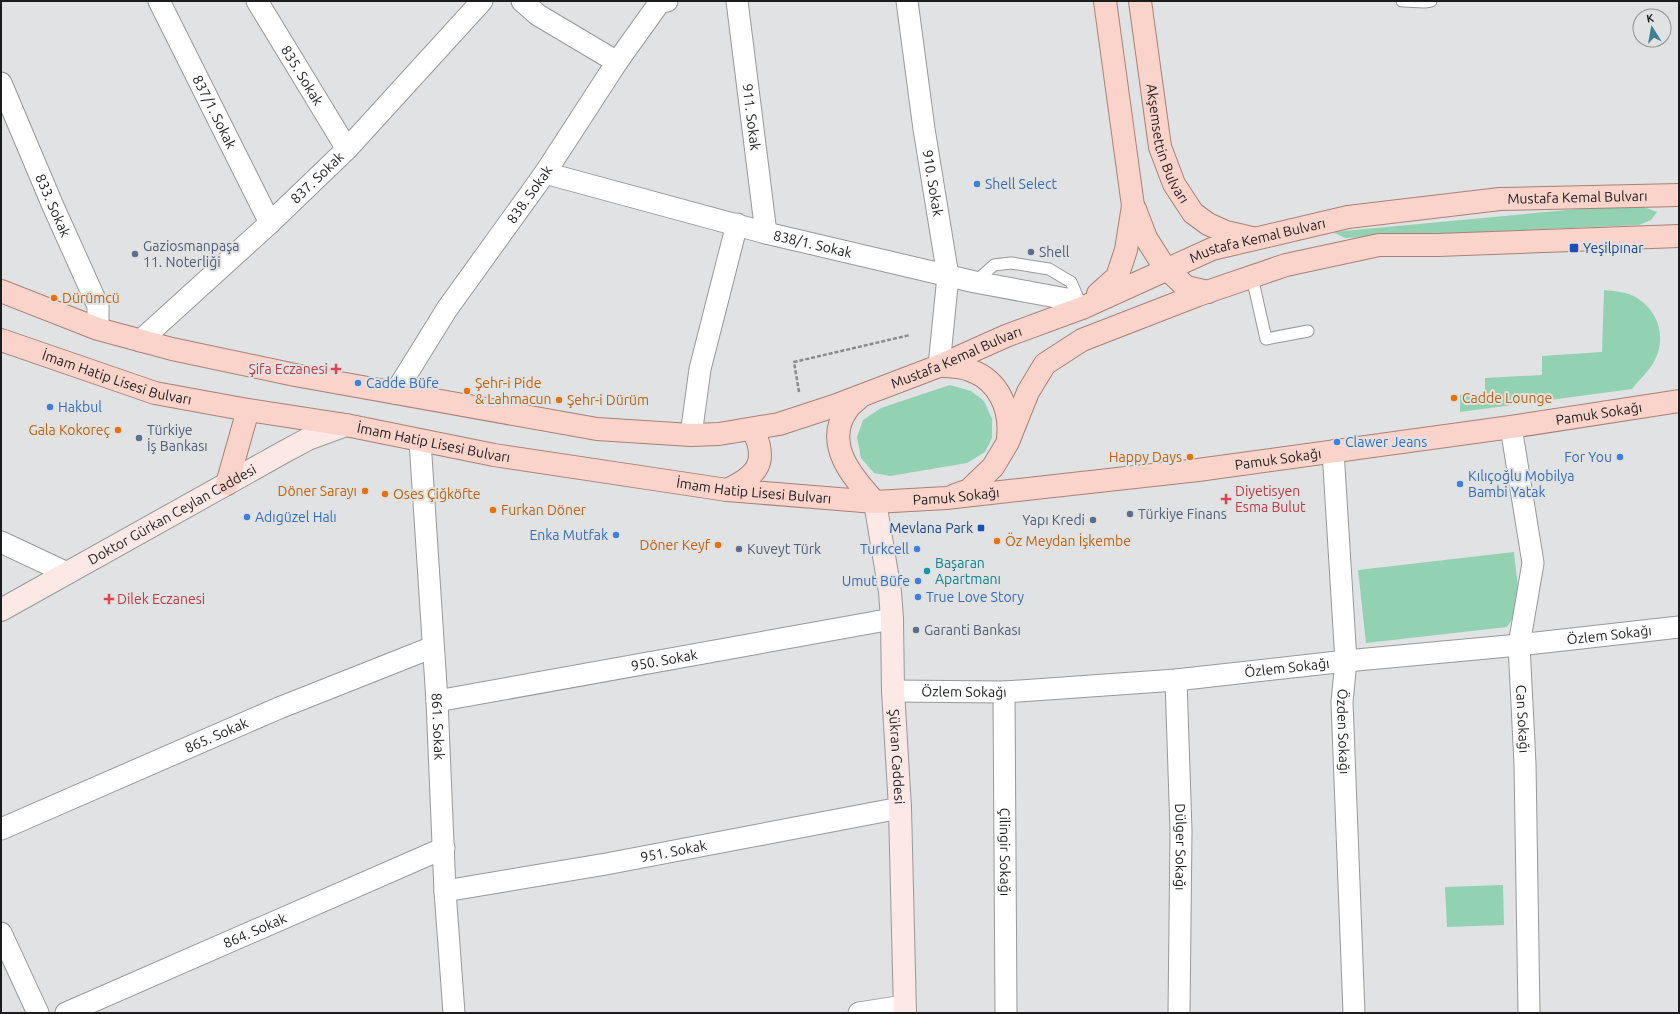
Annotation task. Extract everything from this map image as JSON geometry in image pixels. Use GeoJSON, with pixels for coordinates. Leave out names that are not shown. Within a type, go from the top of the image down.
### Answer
{"type":"FeatureCollection","features":[{"type":"Feature","properties":{"kind":"main road"},"geometry":{"type":"LineString","coordinates":[[1105,1],[1133,206],[1146,238],[1167,269],[1186,287],[1208,292]]}},
{"type":"Feature","properties":{"kind":"main road","name":"Akşemsettin Bulvarı"},"geometry":{"type":"LineString","coordinates":[[1140,1],[1160,147],[1174,184],[1193,213],[1208,224],[1237,235],[1257,238]]}},
{"type":"Feature","properties":{"kind":"main road","name":"Mustafa Kemal Bulvarı"},"geometry":{"type":"LineString","coordinates":[[862,395],[939,366],[1006,336],[1082,308],[1212,249],[1348,217],[1500,199],[1679,195]]}},
{"type":"Feature","properties":{"kind":"main road"},"geometry":{"type":"LineString","coordinates":[[1082,308],[1117,278],[1126,250],[1133,206]]}},
{"type":"Feature","properties":{"kind":"main road"},"geometry":{"type":"LineString","coordinates":[[946,498],[969,490],[993,467],[1008,442],[1028,392],[1045,364],[1082,340],[1208,292],[1286,266],[1379,245],[1438,245],[1679,236]]}},
{"type":"Feature","properties":{"kind":"main road"},"geometry":{"type":"LineString","coordinates":[[1,291],[98,329],[140,341],[295,375],[597,429],[691,435],[719,434],[753,430],[804,416],[862,395]]}},
{"type":"Feature","properties":{"kind":"main road","name":"İmam Hatip Lisesi Bulvarı"},"geometry":{"type":"LineString","coordinates":[[1,340],[155,393],[248,410],[346,425],[494,455],[727,490],[875,502]]}},
{"type":"Feature","properties":{"kind":"main road"},"geometry":{"type":"LineString","coordinates":[[939,366],[962,367],[974,371],[992,386],[1004,401],[1008,418],[1008,442]]}},
{"type":"Feature","properties":{"kind":"main road"},"geometry":{"type":"LineString","coordinates":[[862,395],[847,410],[839,425],[838,444],[844,461],[853,478],[875,502]]}},
{"type":"Feature","properties":{"kind":"main road","name":"Pamuk Sokağı"},"geometry":{"type":"LineString","coordinates":[[875,502],[946,498],[1198,470],[1511,427],[1679,401]]}},
{"type":"Feature","properties":{"kind":"main road"},"geometry":{"type":"LineString","coordinates":[[227,484],[248,410]]}},
{"type":"Feature","properties":{"kind":"main road"},"geometry":{"type":"LineString","coordinates":[[727,490],[745,482],[754,472],[759,463],[759,442],[753,430]]}},
{"type":"Feature","properties":{"kind":"street","name":"837/1. Sokak"},"geometry":{"type":"LineString","coordinates":[[159,1],[270,223]]}},
{"type":"Feature","properties":{"kind":"street","name":"835. Sokak"},"geometry":{"type":"LineString","coordinates":[[258,1],[348,149]]}},
{"type":"Feature","properties":{"kind":"street","name":"837. Sokak"},"geometry":{"type":"LineString","coordinates":[[140,341],[270,223],[348,149],[482,1]]}},
{"type":"Feature","properties":{"kind":"street"},"geometry":{"type":"LineString","coordinates":[[522,1],[538,15],[617,62]]}},
{"type":"Feature","properties":{"kind":"street","name":"838. Sokak"},"geometry":{"type":"LineString","coordinates":[[395,393],[447,309],[545,173],[617,62],[662,1]]}},
{"type":"Feature","properties":{"kind":"street","name":"911. Sokak"},"geometry":{"type":"LineString","coordinates":[[737,1],[766,233]]}},
{"type":"Feature","properties":{"kind":"street","name":"910. Sokak"},"geometry":{"type":"LineString","coordinates":[[907,1],[928,151],[948,276],[939,366]]}},
{"type":"Feature","properties":{"kind":"street","name":"833. Sokak"},"geometry":{"type":"LineString","coordinates":[[1,83],[53,206],[98,306],[98,329]]}},
{"type":"Feature","properties":{"kind":"street","name":"838/1. Sokak"},"geometry":{"type":"LineString","coordinates":[[545,173],[766,233],[975,282],[1066,299],[1082,308]]}},
{"type":"Feature","properties":{"kind":"street"},"geometry":{"type":"LineString","coordinates":[[691,435],[700,369],[737,224]]}},
{"type":"Feature","properties":{"kind":"street","name":"Doktor Gürkan Ceylan Caddesi"},"geometry":{"type":"LineString","coordinates":[[1,610],[308,439],[346,425]]}},
{"type":"Feature","properties":{"kind":"street","name":"Can Sokağı"},"geometry":{"type":"LineString","coordinates":[[1511,427],[1533,563],[1519,645],[1525,764],[1529,1013]]}},
{"type":"Feature","properties":{"kind":"street","name":"861. Sokak"},"geometry":{"type":"LineString","coordinates":[[420,441],[437,702],[445,891],[454,1013]]}},
{"type":"Feature","properties":{"kind":"street","name":"Özden Sokağı"},"geometry":{"type":"LineString","coordinates":[[1333,451],[1346,661],[1342,702],[1354,1013]]}},
{"type":"Feature","properties":{"kind":"street","name":"Şükran Caddesi"},"geometry":{"type":"LineString","coordinates":[[875,502],[890,592],[892,619],[900,808],[904,1009]]}},
{"type":"Feature","properties":{"kind":"street"},"geometry":{"type":"LineString","coordinates":[[1,542],[67,573]]}},
{"type":"Feature","properties":{"kind":"street","name":"950. Sokak"},"geometry":{"type":"LineString","coordinates":[[437,702],[892,619]]}},
{"type":"Feature","properties":{"kind":"street","name":"Özlem Sokağı"},"geometry":{"type":"LineString","coordinates":[[894,691],[1004,692],[1176,680],[1679,627]]}},
{"type":"Feature","properties":{"kind":"street","name":"865. Sokak"},"geometry":{"type":"LineString","coordinates":[[1,829],[278,708],[433,646]]}},
{"type":"Feature","properties":{"kind":"street","name":"Dülger Sokağı"},"geometry":{"type":"LineString","coordinates":[[1176,680],[1181,831],[1179,1013]]}},
{"type":"Feature","properties":{"kind":"street","name":"Çilingir Sokağı"},"geometry":{"type":"LineString","coordinates":[[1004,692],[1006,1013]]}},
{"type":"Feature","properties":{"kind":"street","name":"951. Sokak"},"geometry":{"type":"LineString","coordinates":[[445,891],[606,864],[900,808]]}},
{"type":"Feature","properties":{"kind":"street","name":"864. Sokak"},"geometry":{"type":"LineString","coordinates":[[66,1013],[444,848]]}},
{"type":"Feature","properties":{"kind":"street"},"geometry":{"type":"LineString","coordinates":[[1,933],[38,1013]]}},
{"type":"Feature","properties":{"kind":"street"},"geometry":{"type":"LineString","coordinates":[[859,1013],[904,1009]]}},
{"type":"Feature","properties":{"kind":"lane"},"geometry":{"type":"LineString","coordinates":[[1402,1],[1431,1]]}},
{"type":"Feature","properties":{"kind":"lane"},"geometry":{"type":"LineString","coordinates":[[1252,277],[1266,339],[1308,331]]}},
{"type":"Feature","properties":{"kind":"path"},"geometry":{"type":"LineString","coordinates":[[804,416],[794,362],[910,336]]}},
{"type":"Feature","properties":{"kind":"green space"},"geometry":{"type":"Polygon","coordinates":[[[1644,207],[1657,212],[1651,220],[1639,225],[1345,238],[1333,232],[1589,208],[1644,207]]]}},
{"type":"Feature","properties":{"kind":"green space"},"geometry":{"type":"Polygon","coordinates":[[[1604,290],[1626,293],[1637,298],[1651,310],[1658,326],[1660,343],[1655,360],[1632,389],[1460,412],[1460,395],[1485,394],[1485,378],[1542,375],[1542,356],[1602,352],[1604,290]]]}},
{"type":"Feature","properties":{"kind":"green space"},"geometry":{"type":"Polygon","coordinates":[[[950,385],[971,391],[984,401],[992,419],[992,438],[985,452],[967,463],[890,476],[874,473],[861,458],[857,437],[863,420],[881,408],[950,385]]]}},
{"type":"Feature","properties":{"kind":"green space"},"geometry":{"type":"Polygon","coordinates":[[[1514,552],[1520,607],[1507,627],[1366,643],[1358,570],[1514,552]]]}},
{"type":"Feature","properties":{"kind":"green space"},"geometry":{"type":"Polygon","coordinates":[[[1503,885],[1504,925],[1447,927],[1445,887],[1503,885]]]}},
{"type":"Feature","properties":{"kind":"place","name":"Shell Select"},"geometry":{"type":"Point","coordinates":[977,184]}},
{"type":"Feature","properties":{"kind":"place","name":"Yeşilpınar"},"geometry":{"type":"Point","coordinates":[1574,248]}},
{"type":"Feature","properties":{"kind":"place","name":"Shell"},"geometry":{"type":"Point","coordinates":[1031,252]}},
{"type":"Feature","properties":{"kind":"place","name":"Gaziosmanpaşa 11. Noterliği"},"geometry":{"type":"Point","coordinates":[135,254]}},
{"type":"Feature","properties":{"kind":"place","name":"Dürümcü"},"geometry":{"type":"Point","coordinates":[54,298]}},
{"type":"Feature","properties":{"kind":"place","name":"Şifa Eczanesi"},"geometry":{"type":"Point","coordinates":[336,369]}},
{"type":"Feature","properties":{"kind":"place","name":"Cadde Büfe"},"geometry":{"type":"Point","coordinates":[358,383]}},
{"type":"Feature","properties":{"kind":"place","name":"Şehr-i Pide & Lahmacun"},"geometry":{"type":"Point","coordinates":[467,391]}},
{"type":"Feature","properties":{"kind":"place","name":"Cadde Lounge"},"geometry":{"type":"Point","coordinates":[1454,398]}},
{"type":"Feature","properties":{"kind":"place","name":"Şehr-i Dürüm"},"geometry":{"type":"Point","coordinates":[559,400]}},
{"type":"Feature","properties":{"kind":"place","name":"Hakbul"},"geometry":{"type":"Point","coordinates":[50,407]}},
{"type":"Feature","properties":{"kind":"place","name":"Gala Kokoreç"},"geometry":{"type":"Point","coordinates":[118,430]}},
{"type":"Feature","properties":{"kind":"place","name":"Türkiye İş Bankası"},"geometry":{"type":"Point","coordinates":[139,438]}},
{"type":"Feature","properties":{"kind":"place","name":"Clawer Jeans"},"geometry":{"type":"Point","coordinates":[1337,442]}},
{"type":"Feature","properties":{"kind":"place","name":"Happy Days"},"geometry":{"type":"Point","coordinates":[1190,457]}},
{"type":"Feature","properties":{"kind":"place","name":"For You"},"geometry":{"type":"Point","coordinates":[1620,457]}},
{"type":"Feature","properties":{"kind":"place","name":"Kılıçoğlu Mobilya Bambi Yatak"},"geometry":{"type":"Point","coordinates":[1460,484]}},
{"type":"Feature","properties":{"kind":"place","name":"Döner Sarayı"},"geometry":{"type":"Point","coordinates":[365,491]}},
{"type":"Feature","properties":{"kind":"place","name":"Oses Çiğköfte"},"geometry":{"type":"Point","coordinates":[385,494]}},
{"type":"Feature","properties":{"kind":"place","name":"Diyetisyen Esma Bulut"},"geometry":{"type":"Point","coordinates":[1226,499]}},
{"type":"Feature","properties":{"kind":"place","name":"Furkan Döner"},"geometry":{"type":"Point","coordinates":[493,510]}},
{"type":"Feature","properties":{"kind":"place","name":"Türkiye Finans"},"geometry":{"type":"Point","coordinates":[1130,514]}},
{"type":"Feature","properties":{"kind":"place","name":"Adıgüzel Halı"},"geometry":{"type":"Point","coordinates":[247,517]}},
{"type":"Feature","properties":{"kind":"place","name":"Yapı Kredi"},"geometry":{"type":"Point","coordinates":[1093,520]}},
{"type":"Feature","properties":{"kind":"place","name":"Mevlana Park"},"geometry":{"type":"Point","coordinates":[981,528]}},
{"type":"Feature","properties":{"kind":"place","name":"Enka Mutfak"},"geometry":{"type":"Point","coordinates":[616,535]}},
{"type":"Feature","properties":{"kind":"place","name":"Öz Meydan İşkembe"},"geometry":{"type":"Point","coordinates":[997,541]}},
{"type":"Feature","properties":{"kind":"place","name":"Döner Keyf"},"geometry":{"type":"Point","coordinates":[718,545]}},
{"type":"Feature","properties":{"kind":"place","name":"Kuveyt Türk"},"geometry":{"type":"Point","coordinates":[739,549]}},
{"type":"Feature","properties":{"kind":"place","name":"Turkcell"},"geometry":{"type":"Point","coordinates":[917,549]}},
{"type":"Feature","properties":{"kind":"place","name":"Başaran Apartmanı"},"geometry":{"type":"Point","coordinates":[927,571]}},
{"type":"Feature","properties":{"kind":"place","name":"Umut Büfe"},"geometry":{"type":"Point","coordinates":[918,581]}},
{"type":"Feature","properties":{"kind":"place","name":"True Love Story"},"geometry":{"type":"Point","coordinates":[918,597]}},
{"type":"Feature","properties":{"kind":"place","name":"Dilek Eczanesi"},"geometry":{"type":"Point","coordinates":[109,599]}},
{"type":"Feature","properties":{"kind":"place","name":"Garanti Bankası"},"geometry":{"type":"Point","coordinates":[916,630]}}]}
